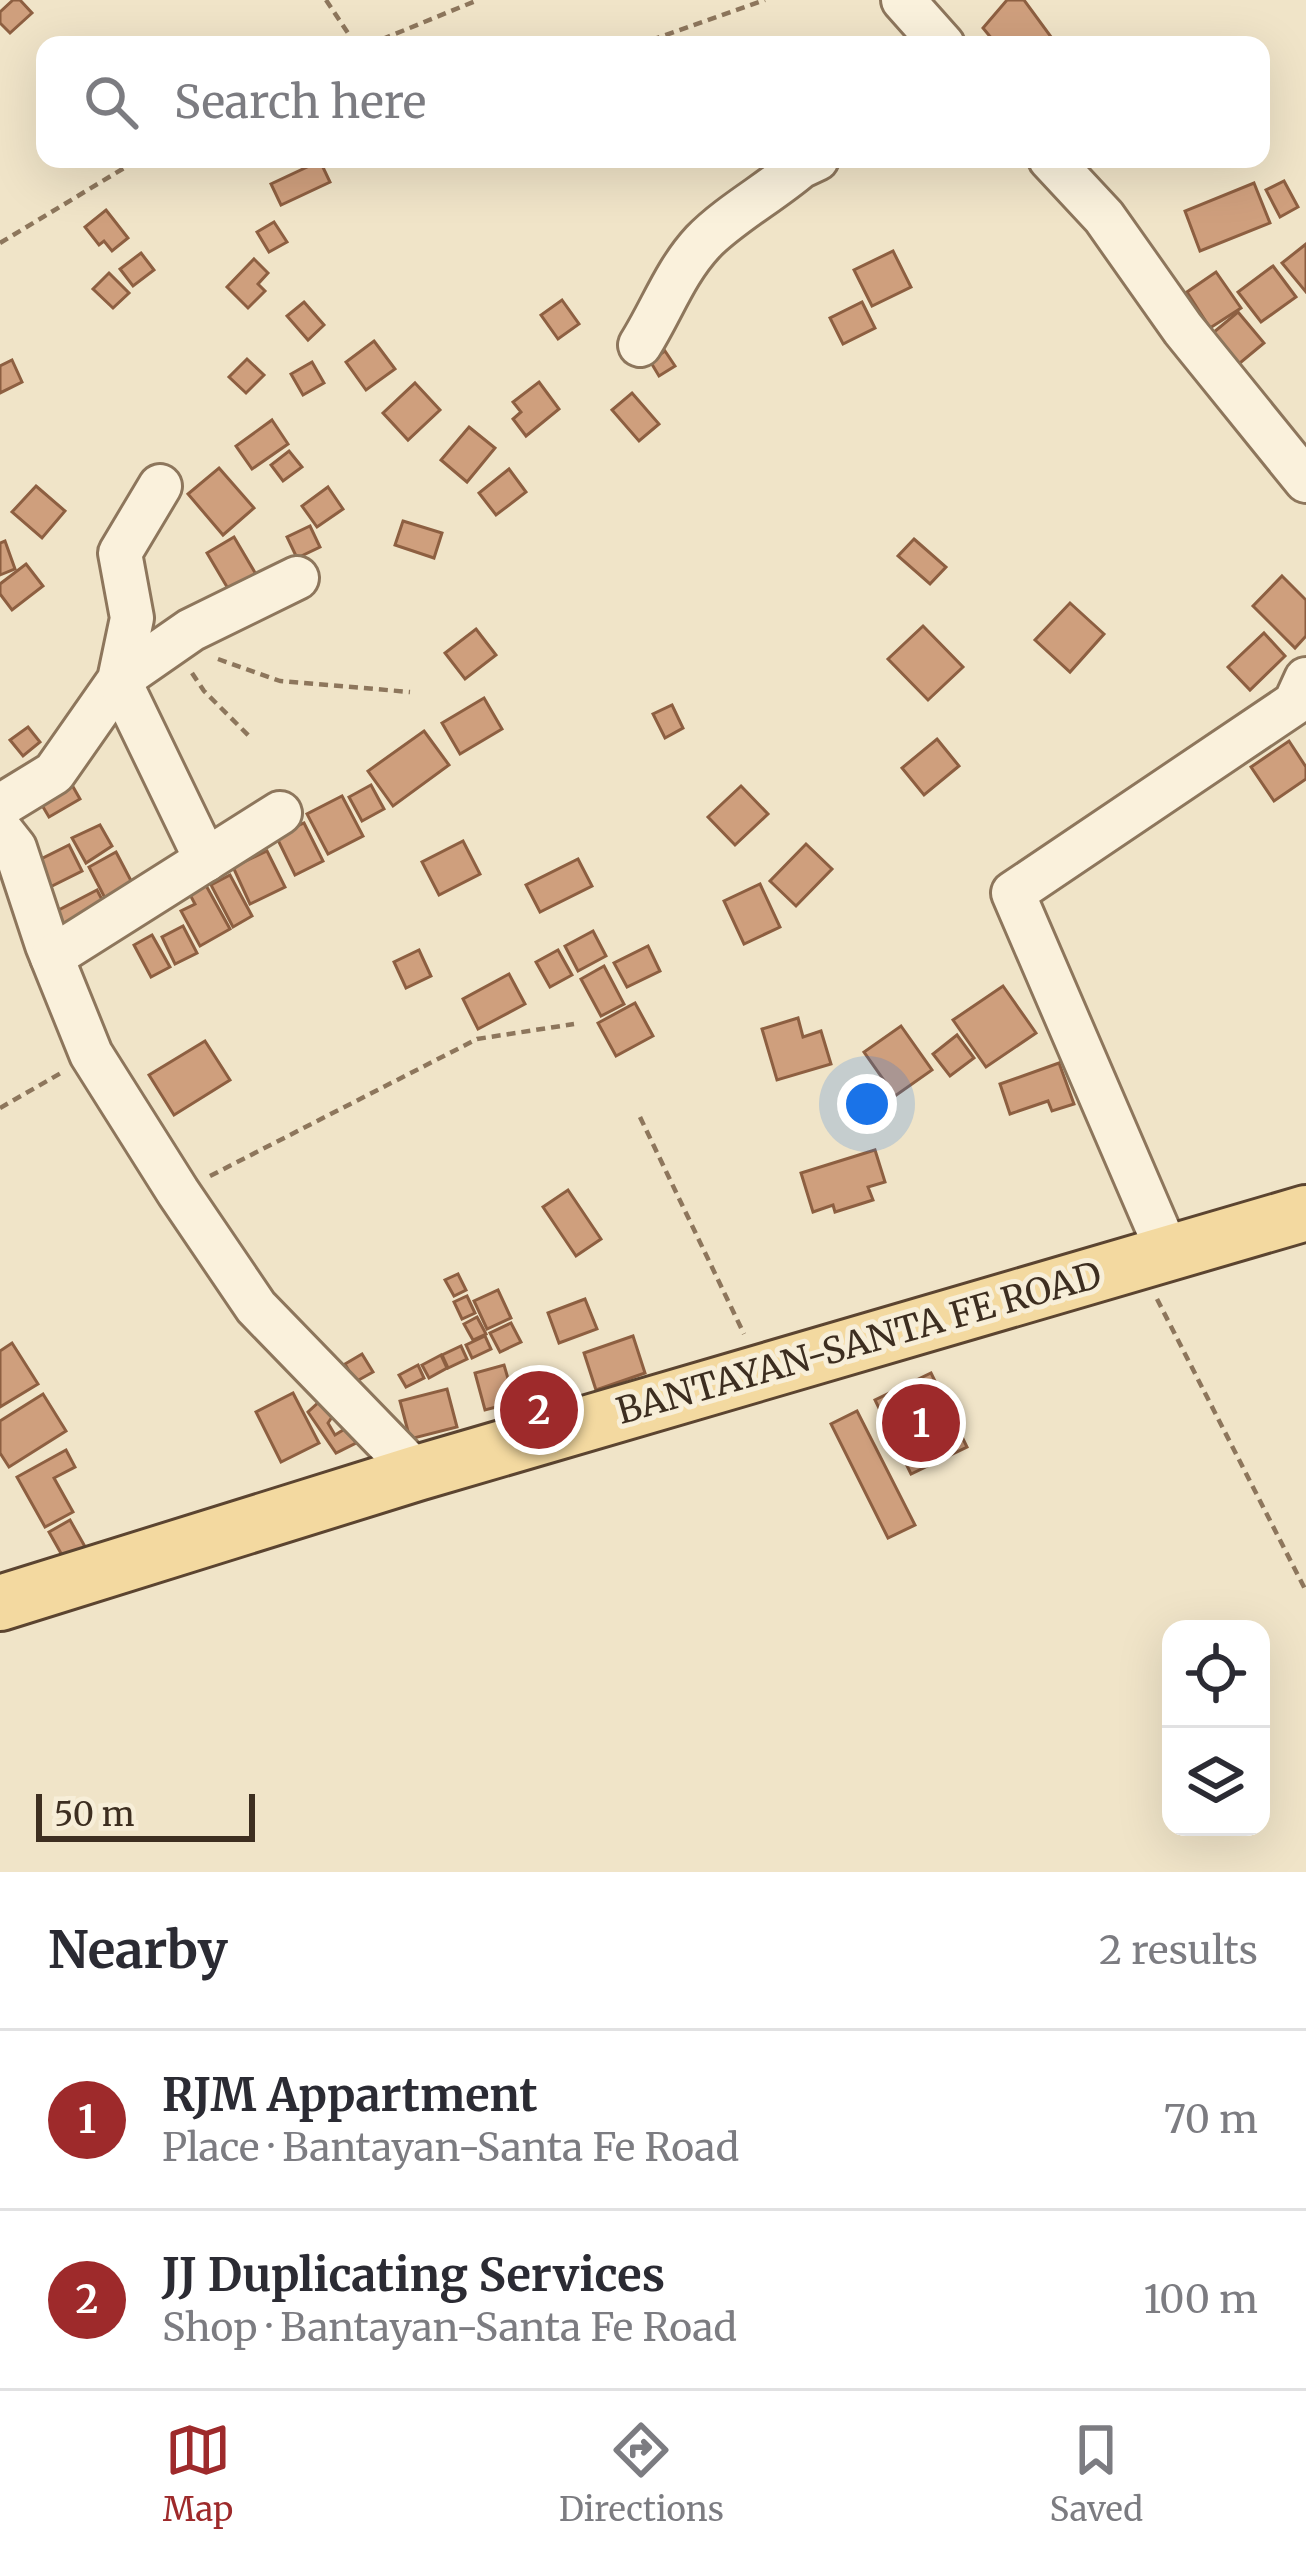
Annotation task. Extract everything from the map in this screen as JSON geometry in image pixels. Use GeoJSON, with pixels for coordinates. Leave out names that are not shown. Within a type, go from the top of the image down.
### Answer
{"type":"FeatureCollection","features":[{"type":"Feature","properties":{"kind":"main road","name":"BANTAYAN-SANTA FE ROAD"},"geometry":{"type":"LineString","coordinates":[[0,1604],[417,1473],[1306,1214]]}},
{"type":"Feature","properties":{"kind":"street"},"geometry":{"type":"LineString","coordinates":[[903,0],[935,36]]}},
{"type":"Feature","properties":{"kind":"street"},"geometry":{"type":"LineString","coordinates":[[640,345],[662,310],[672,282],[705,239],[799,168]]}},
{"type":"Feature","properties":{"kind":"street"},"geometry":{"type":"LineString","coordinates":[[1059,168],[1105,217],[1183,329],[1306,481]]}},
{"type":"Feature","properties":{"kind":"street"},"geometry":{"type":"LineString","coordinates":[[160,486],[120,553],[132,618],[119,680],[206,860]]}},
{"type":"Feature","properties":{"kind":"street"},"geometry":{"type":"LineString","coordinates":[[0,806],[54,773],[119,680],[190,630],[297,578]]}},
{"type":"Feature","properties":{"kind":"street"},"geometry":{"type":"LineString","coordinates":[[1155,1257],[1013,893],[1295,703],[1306,679]]}},
{"type":"Feature","properties":{"kind":"street"},"geometry":{"type":"LineString","coordinates":[[52,957],[280,813]]}},
{"type":"Feature","properties":{"kind":"street"},"geometry":{"type":"LineString","coordinates":[[0,829],[15,848],[91,1054],[178,1192],[256,1307],[417,1473]]}},
{"type":"Feature","properties":{"kind":"path"},"geometry":{"type":"LineString","coordinates":[[326,0],[350,36]]}},
{"type":"Feature","properties":{"kind":"path"},"geometry":{"type":"LineString","coordinates":[[390,36],[478,0]]}},
{"type":"Feature","properties":{"kind":"path"},"geometry":{"type":"LineString","coordinates":[[663,36],[765,0]]}},
{"type":"Feature","properties":{"kind":"path"},"geometry":{"type":"LineString","coordinates":[[0,243],[124,168]]}},
{"type":"Feature","properties":{"kind":"path"},"geometry":{"type":"LineString","coordinates":[[172,643],[280,681],[410,692]]}},
{"type":"Feature","properties":{"kind":"path"},"geometry":{"type":"LineString","coordinates":[[172,643],[204,691],[250,738]]}},
{"type":"Feature","properties":{"kind":"path"},"geometry":{"type":"LineString","coordinates":[[178,1192],[477,1039],[574,1024]]}},
{"type":"Feature","properties":{"kind":"path"},"geometry":{"type":"LineString","coordinates":[[0,1108],[91,1054]]}},
{"type":"Feature","properties":{"kind":"path"},"geometry":{"type":"LineString","coordinates":[[640,1117],[762,1372]]}},
{"type":"Feature","properties":{"kind":"path"},"geometry":{"type":"LineString","coordinates":[[1155,1257],[1167,1322],[1306,1591]]}},
{"type":"Feature","properties":{"kind":"building"},"geometry":{"type":"Polygon","coordinates":[[[13,0],[20,0],[32,13],[10,33],[0,23],[0,12],[13,0]]]}},
{"type":"Feature","properties":{"kind":"building"},"geometry":{"type":"Polygon","coordinates":[[[1007,0],[1024,0],[1050,36],[990,36],[983,28],[1007,0]]]}},
{"type":"Feature","properties":{"kind":"building"},"geometry":{"type":"Polygon","coordinates":[[[305,168],[323,168],[330,182],[281,205],[271,184],[305,168]]]}},
{"type":"Feature","properties":{"kind":"building"},"geometry":{"type":"Polygon","coordinates":[[[1284,181],[1298,207],[1280,217],[1266,190],[1284,181]]]}},
{"type":"Feature","properties":{"kind":"building"},"geometry":{"type":"Polygon","coordinates":[[[1254,183],[1270,223],[1200,251],[1185,211],[1254,183]]]}},
{"type":"Feature","properties":{"kind":"building"},"geometry":{"type":"Polygon","coordinates":[[[106,210],[128,238],[112,251],[104,241],[99,245],[85,227],[106,210]]]}},
{"type":"Feature","properties":{"kind":"building"},"geometry":{"type":"Polygon","coordinates":[[[274,222],[287,242],[269,252],[257,232],[274,222]]]}},
{"type":"Feature","properties":{"kind":"building"},"geometry":{"type":"Polygon","coordinates":[[[1306,244],[1306,292],[1282,263],[1306,244]]]}},
{"type":"Feature","properties":{"kind":"building"},"geometry":{"type":"Polygon","coordinates":[[[893,251],[911,287],[872,306],[854,270],[893,251]]]}},
{"type":"Feature","properties":{"kind":"building"},"geometry":{"type":"Polygon","coordinates":[[[141,253],[154,270],[133,286],[120,269],[141,253]]]}},
{"type":"Feature","properties":{"kind":"building"},"geometry":{"type":"Polygon","coordinates":[[[254,259],[268,273],[258,284],[265,291],[248,308],[227,287],[254,259]]]}},
{"type":"Feature","properties":{"kind":"building"},"geometry":{"type":"Polygon","coordinates":[[[1273,266],[1296,297],[1261,322],[1238,292],[1273,266]]]}},
{"type":"Feature","properties":{"kind":"building"},"geometry":{"type":"Polygon","coordinates":[[[1216,272],[1241,308],[1210,328],[1187,292],[1216,272]]]}},
{"type":"Feature","properties":{"kind":"building"},"geometry":{"type":"Polygon","coordinates":[[[109,273],[129,293],[113,308],[93,289],[109,273]]]}},
{"type":"Feature","properties":{"kind":"building"},"geometry":{"type":"Polygon","coordinates":[[[562,300],[579,324],[558,339],[541,315],[562,300]]]}},
{"type":"Feature","properties":{"kind":"building"},"geometry":{"type":"Polygon","coordinates":[[[304,302],[324,325],[308,340],[287,316],[304,302]]]}},
{"type":"Feature","properties":{"kind":"building"},"geometry":{"type":"Polygon","coordinates":[[[862,302],[875,328],[843,344],[830,318],[862,302]]]}},
{"type":"Feature","properties":{"kind":"building"},"geometry":{"type":"Polygon","coordinates":[[[1238,312],[1264,343],[1234,368],[1208,337],[1238,312]]]}},
{"type":"Feature","properties":{"kind":"building"},"geometry":{"type":"Polygon","coordinates":[[[374,341],[395,369],[366,390],[346,362],[374,341]]]}},
{"type":"Feature","properties":{"kind":"building"},"geometry":{"type":"Polygon","coordinates":[[[665,351],[675,366],[659,376],[650,361],[665,351]]]}},
{"type":"Feature","properties":{"kind":"building"},"geometry":{"type":"Polygon","coordinates":[[[247,359],[264,375],[246,393],[229,377],[247,359]]]}},
{"type":"Feature","properties":{"kind":"building"},"geometry":{"type":"Polygon","coordinates":[[[12,360],[22,382],[0,393],[0,366],[12,360]]]}},
{"type":"Feature","properties":{"kind":"building"},"geometry":{"type":"Polygon","coordinates":[[[312,362],[324,383],[303,395],[291,374],[312,362]]]}},
{"type":"Feature","properties":{"kind":"building"},"geometry":{"type":"Polygon","coordinates":[[[539,382],[559,409],[526,436],[513,419],[521,412],[513,402],[539,382]]]}},
{"type":"Feature","properties":{"kind":"building"},"geometry":{"type":"Polygon","coordinates":[[[415,383],[440,410],[408,440],[383,413],[415,383]]]}},
{"type":"Feature","properties":{"kind":"building"},"geometry":{"type":"Polygon","coordinates":[[[632,393],[659,424],[639,441],[612,410],[632,393]]]}},
{"type":"Feature","properties":{"kind":"building"},"geometry":{"type":"Polygon","coordinates":[[[272,420],[288,444],[252,469],[236,446],[272,420]]]}},
{"type":"Feature","properties":{"kind":"building"},"geometry":{"type":"Polygon","coordinates":[[[469,427],[495,448],[467,482],[441,460],[469,427]]]}},
{"type":"Feature","properties":{"kind":"building"},"geometry":{"type":"Polygon","coordinates":[[[289,451],[302,467],[283,481],[271,465],[289,451]]]}},
{"type":"Feature","properties":{"kind":"building"},"geometry":{"type":"Polygon","coordinates":[[[219,468],[254,508],[223,535],[188,494],[219,468]]]}},
{"type":"Feature","properties":{"kind":"building"},"geometry":{"type":"Polygon","coordinates":[[[509,469],[526,492],[496,515],[479,493],[509,469]]]}},
{"type":"Feature","properties":{"kind":"building"},"geometry":{"type":"Polygon","coordinates":[[[36,486],[65,511],[42,538],[12,512],[36,486]]]}},
{"type":"Feature","properties":{"kind":"building"},"geometry":{"type":"Polygon","coordinates":[[[328,487],[343,509],[317,527],[302,506],[328,487]]]}},
{"type":"Feature","properties":{"kind":"building"},"geometry":{"type":"Polygon","coordinates":[[[403,521],[442,533],[434,558],[395,545],[403,521]]]}},
{"type":"Feature","properties":{"kind":"building"},"geometry":{"type":"Polygon","coordinates":[[[310,526],[320,547],[297,558],[287,537],[310,526]]]}},
{"type":"Feature","properties":{"kind":"building"},"geometry":{"type":"Polygon","coordinates":[[[234,537],[260,581],[233,597],[207,553],[234,537]]]}},
{"type":"Feature","properties":{"kind":"building"},"geometry":{"type":"Polygon","coordinates":[[[914,539],[946,567],[930,584],[898,556],[914,539]]]}},
{"type":"Feature","properties":{"kind":"building"},"geometry":{"type":"Polygon","coordinates":[[[5,541],[15,569],[0,575],[0,543],[5,541]]]}},
{"type":"Feature","properties":{"kind":"building"},"geometry":{"type":"Polygon","coordinates":[[[26,564],[43,586],[12,610],[0,594],[0,584],[26,564]]]}},
{"type":"Feature","properties":{"kind":"building"},"geometry":{"type":"Polygon","coordinates":[[[1282,576],[1306,600],[1306,636],[1295,648],[1253,606],[1282,576]]]}},
{"type":"Feature","properties":{"kind":"building"},"geometry":{"type":"Polygon","coordinates":[[[1070,603],[1104,634],[1070,672],[1035,640],[1070,603]]]}},
{"type":"Feature","properties":{"kind":"building"},"geometry":{"type":"Polygon","coordinates":[[[923,626],[963,667],[928,700],[888,659],[923,626]]]}},
{"type":"Feature","properties":{"kind":"building"},"geometry":{"type":"Polygon","coordinates":[[[476,629],[496,655],[465,679],[445,653],[476,629]]]}},
{"type":"Feature","properties":{"kind":"building"},"geometry":{"type":"Polygon","coordinates":[[[1264,633],[1285,656],[1250,690],[1228,667],[1264,633]]]}},
{"type":"Feature","properties":{"kind":"building"},"geometry":{"type":"Polygon","coordinates":[[[484,698],[502,729],[460,754],[442,723],[484,698]]]}},
{"type":"Feature","properties":{"kind":"building"},"geometry":{"type":"Polygon","coordinates":[[[672,705],[683,728],[665,738],[653,714],[672,705]]]}},
{"type":"Feature","properties":{"kind":"building"},"geometry":{"type":"Polygon","coordinates":[[[28,727],[40,742],[23,756],[10,740],[28,727]]]}},
{"type":"Feature","properties":{"kind":"building"},"geometry":{"type":"Polygon","coordinates":[[[424,731],[449,765],[393,806],[368,771],[424,731]]]}},
{"type":"Feature","properties":{"kind":"building"},"geometry":{"type":"Polygon","coordinates":[[[937,739],[959,766],[924,795],[902,768],[937,739]]]}},
{"type":"Feature","properties":{"kind":"building"},"geometry":{"type":"Polygon","coordinates":[[[1289,741],[1306,767],[1306,779],[1274,801],[1251,767],[1289,741]]]}},
{"type":"Feature","properties":{"kind":"building"},"geometry":{"type":"Polygon","coordinates":[[[64,771],[80,799],[49,817],[33,790],[64,771]]]}},
{"type":"Feature","properties":{"kind":"building"},"geometry":{"type":"Polygon","coordinates":[[[371,785],[384,809],[362,821],[349,797],[371,785]]]}},
{"type":"Feature","properties":{"kind":"building"},"geometry":{"type":"Polygon","coordinates":[[[741,786],[768,814],[735,845],[708,817],[741,786]]]}},
{"type":"Feature","properties":{"kind":"building"},"geometry":{"type":"Polygon","coordinates":[[[342,796],[363,836],[328,854],[307,814],[342,796]]]}},
{"type":"Feature","properties":{"kind":"building"},"geometry":{"type":"Polygon","coordinates":[[[304,823],[323,861],[295,875],[276,836],[304,823]]]}},
{"type":"Feature","properties":{"kind":"building"},"geometry":{"type":"Polygon","coordinates":[[[100,825],[112,846],[86,863],[72,838],[100,825]]]}},
{"type":"Feature","properties":{"kind":"building"},"geometry":{"type":"Polygon","coordinates":[[[463,841],[480,874],[439,895],[422,862],[463,841]]]}},
{"type":"Feature","properties":{"kind":"building"},"geometry":{"type":"Polygon","coordinates":[[[806,844],[832,869],[796,906],[770,881],[806,844]]]}},
{"type":"Feature","properties":{"kind":"building"},"geometry":{"type":"Polygon","coordinates":[[[69,845],[82,871],[44,890],[31,864],[69,845]]]}},
{"type":"Feature","properties":{"kind":"building"},"geometry":{"type":"Polygon","coordinates":[[[267,851],[285,887],[250,904],[233,867],[267,851]]]}},
{"type":"Feature","properties":{"kind":"building"},"geometry":{"type":"Polygon","coordinates":[[[116,852],[139,896],[107,902],[89,867],[116,852]]]}},
{"type":"Feature","properties":{"kind":"building"},"geometry":{"type":"Polygon","coordinates":[[[578,859],[592,886],[540,912],[526,885],[578,859]]]}},
{"type":"Feature","properties":{"kind":"building"},"geometry":{"type":"Polygon","coordinates":[[[230,875],[252,916],[233,927],[211,885],[230,875]]]}},
{"type":"Feature","properties":{"kind":"building"},"geometry":{"type":"Polygon","coordinates":[[[203,880],[230,929],[200,946],[181,911],[195,904],[187,889],[203,880]]]}},
{"type":"Feature","properties":{"kind":"building"},"geometry":{"type":"Polygon","coordinates":[[[760,884],[780,927],[744,944],[724,901],[760,884]]]}},
{"type":"Feature","properties":{"kind":"building"},"geometry":{"type":"Polygon","coordinates":[[[97,890],[110,915],[68,937],[55,912],[97,890]]]}},
{"type":"Feature","properties":{"kind":"building"},"geometry":{"type":"Polygon","coordinates":[[[183,926],[197,953],[175,964],[162,937],[183,926]]]}},
{"type":"Feature","properties":{"kind":"building"},"geometry":{"type":"Polygon","coordinates":[[[593,931],[606,956],[578,971],[565,946],[593,931]]]}},
{"type":"Feature","properties":{"kind":"building"},"geometry":{"type":"Polygon","coordinates":[[[152,935],[170,967],[151,977],[134,945],[152,935]]]}},
{"type":"Feature","properties":{"kind":"building"},"geometry":{"type":"Polygon","coordinates":[[[648,946],[660,971],[627,987],[614,963],[648,946]]]}},
{"type":"Feature","properties":{"kind":"building"},"geometry":{"type":"Polygon","coordinates":[[[419,950],[431,976],[406,988],[394,962],[419,950]]]}},
{"type":"Feature","properties":{"kind":"building"},"geometry":{"type":"Polygon","coordinates":[[[558,950],[572,975],[550,987],[536,962],[558,950]]]}},
{"type":"Feature","properties":{"kind":"building"},"geometry":{"type":"Polygon","coordinates":[[[604,966],[624,1004],[601,1016],[581,979],[604,966]]]}},
{"type":"Feature","properties":{"kind":"building"},"geometry":{"type":"Polygon","coordinates":[[[509,974],[525,1004],[478,1029],[463,999],[509,974]]]}},
{"type":"Feature","properties":{"kind":"building"},"geometry":{"type":"Polygon","coordinates":[[[1003,986],[1036,1033],[986,1067],[953,1020],[1003,986]]]}},
{"type":"Feature","properties":{"kind":"building"},"geometry":{"type":"Polygon","coordinates":[[[635,1003],[653,1036],[616,1056],[598,1023],[635,1003]]]}},
{"type":"Feature","properties":{"kind":"building"},"geometry":{"type":"Polygon","coordinates":[[[798,1018],[803,1037],[821,1031],[831,1064],[777,1080],[762,1029],[798,1018]]]}},
{"type":"Feature","properties":{"kind":"building"},"geometry":{"type":"Polygon","coordinates":[[[901,1026],[932,1070],[895,1096],[864,1052],[901,1026]]]}},
{"type":"Feature","properties":{"kind":"building"},"geometry":{"type":"Polygon","coordinates":[[[957,1035],[974,1058],[950,1076],[933,1054],[957,1035]]]}},
{"type":"Feature","properties":{"kind":"building"},"geometry":{"type":"Polygon","coordinates":[[[205,1041],[230,1080],[174,1115],[149,1075],[205,1041]]]}},
{"type":"Feature","properties":{"kind":"building"},"geometry":{"type":"Polygon","coordinates":[[[1059,1063],[1074,1104],[1052,1111],[1048,1101],[1010,1114],[1000,1084],[1059,1063]]]}},
{"type":"Feature","properties":{"kind":"building"},"geometry":{"type":"Polygon","coordinates":[[[875,1150],[885,1182],[868,1187],[873,1200],[835,1212],[833,1205],[813,1212],[801,1173],[875,1150]]]}},
{"type":"Feature","properties":{"kind":"building"},"geometry":{"type":"Polygon","coordinates":[[[568,1190],[601,1239],[576,1256],[543,1207],[568,1190]]]}},
{"type":"Feature","properties":{"kind":"building"},"geometry":{"type":"Polygon","coordinates":[[[458,1274],[466,1290],[454,1296],[445,1280],[458,1274]]]}},
{"type":"Feature","properties":{"kind":"building"},"geometry":{"type":"Polygon","coordinates":[[[498,1290],[511,1318],[487,1329],[474,1301],[498,1290]]]}},
{"type":"Feature","properties":{"kind":"building"},"geometry":{"type":"Polygon","coordinates":[[[467,1296],[475,1313],[462,1319],[454,1302],[467,1296]]]}},
{"type":"Feature","properties":{"kind":"building"},"geometry":{"type":"Polygon","coordinates":[[[585,1299],[597,1329],[559,1343],[548,1313],[585,1299]]]}},
{"type":"Feature","properties":{"kind":"building"},"geometry":{"type":"Polygon","coordinates":[[[477,1317],[486,1334],[473,1340],[464,1324],[477,1317]]]}},
{"type":"Feature","properties":{"kind":"building"},"geometry":{"type":"Polygon","coordinates":[[[511,1323],[521,1342],[500,1352],[490,1333],[511,1323]]]}},
{"type":"Feature","properties":{"kind":"building"},"geometry":{"type":"Polygon","coordinates":[[[485,1336],[491,1349],[472,1358],[466,1345],[485,1336]]]}},
{"type":"Feature","properties":{"kind":"building"},"geometry":{"type":"Polygon","coordinates":[[[633,1336],[645,1373],[596,1390],[584,1353],[633,1336]]]}},
{"type":"Feature","properties":{"kind":"building"},"geometry":{"type":"Polygon","coordinates":[[[12,1343],[38,1384],[0,1407],[0,1351],[12,1343]]]}},
{"type":"Feature","properties":{"kind":"building"},"geometry":{"type":"Polygon","coordinates":[[[461,1346],[467,1359],[448,1368],[442,1355],[461,1346]]]}},
{"type":"Feature","properties":{"kind":"building"},"geometry":{"type":"Polygon","coordinates":[[[362,1354],[373,1372],[355,1382],[345,1364],[362,1354]]]}},
{"type":"Feature","properties":{"kind":"building"},"geometry":{"type":"Polygon","coordinates":[[[441,1355],[447,1368],[429,1378],[422,1365],[441,1355]]]}},
{"type":"Feature","properties":{"kind":"building"},"geometry":{"type":"Polygon","coordinates":[[[418,1365],[424,1378],[406,1387],[399,1375],[418,1365]]]}},
{"type":"Feature","properties":{"kind":"building"},"geometry":{"type":"Polygon","coordinates":[[[504,1365],[515,1402],[485,1410],[475,1373],[504,1365]]]}},
{"type":"Feature","properties":{"kind":"building"},"geometry":{"type":"Polygon","coordinates":[[[931,1373],[967,1447],[911,1474],[875,1400],[931,1373]]]}},
{"type":"Feature","properties":{"kind":"building"},"geometry":{"type":"Polygon","coordinates":[[[555,1387],[565,1413],[525,1431],[514,1404],[555,1387]]]}},
{"type":"Feature","properties":{"kind":"building"},"geometry":{"type":"Polygon","coordinates":[[[447,1389],[457,1427],[410,1439],[400,1401],[447,1389]]]}},
{"type":"Feature","properties":{"kind":"building"},"geometry":{"type":"Polygon","coordinates":[[[293,1393],[319,1443],[281,1462],[256,1412],[293,1393]]]}},
{"type":"Feature","properties":{"kind":"building"},"geometry":{"type":"Polygon","coordinates":[[[43,1394],[66,1431],[9,1467],[0,1453],[0,1421],[43,1394]]]}},
{"type":"Feature","properties":{"kind":"building"},"geometry":{"type":"Polygon","coordinates":[[[319,1402],[332,1417],[328,1423],[335,1435],[348,1427],[356,1443],[336,1453],[308,1412],[319,1402]]]}},
{"type":"Feature","properties":{"kind":"building"},"geometry":{"type":"Polygon","coordinates":[[[857,1411],[915,1525],[888,1538],[831,1424],[857,1411]]]}},
{"type":"Feature","properties":{"kind":"building"},"geometry":{"type":"Polygon","coordinates":[[[66,1450],[75,1467],[54,1478],[73,1512],[45,1527],[17,1477],[66,1450]]]}},
{"type":"Feature","properties":{"kind":"building"},"geometry":{"type":"Polygon","coordinates":[[[70,1520],[88,1552],[67,1564],[49,1532],[70,1520]]]}},
{"type":"Feature","properties":{"kind":"place","name":"JJ Duplicating Services"},"geometry":{"type":"Point","coordinates":[539,1410]}},
{"type":"Feature","properties":{"kind":"place","name":"RJM Appartment"},"geometry":{"type":"Point","coordinates":[921,1423]}}]}
